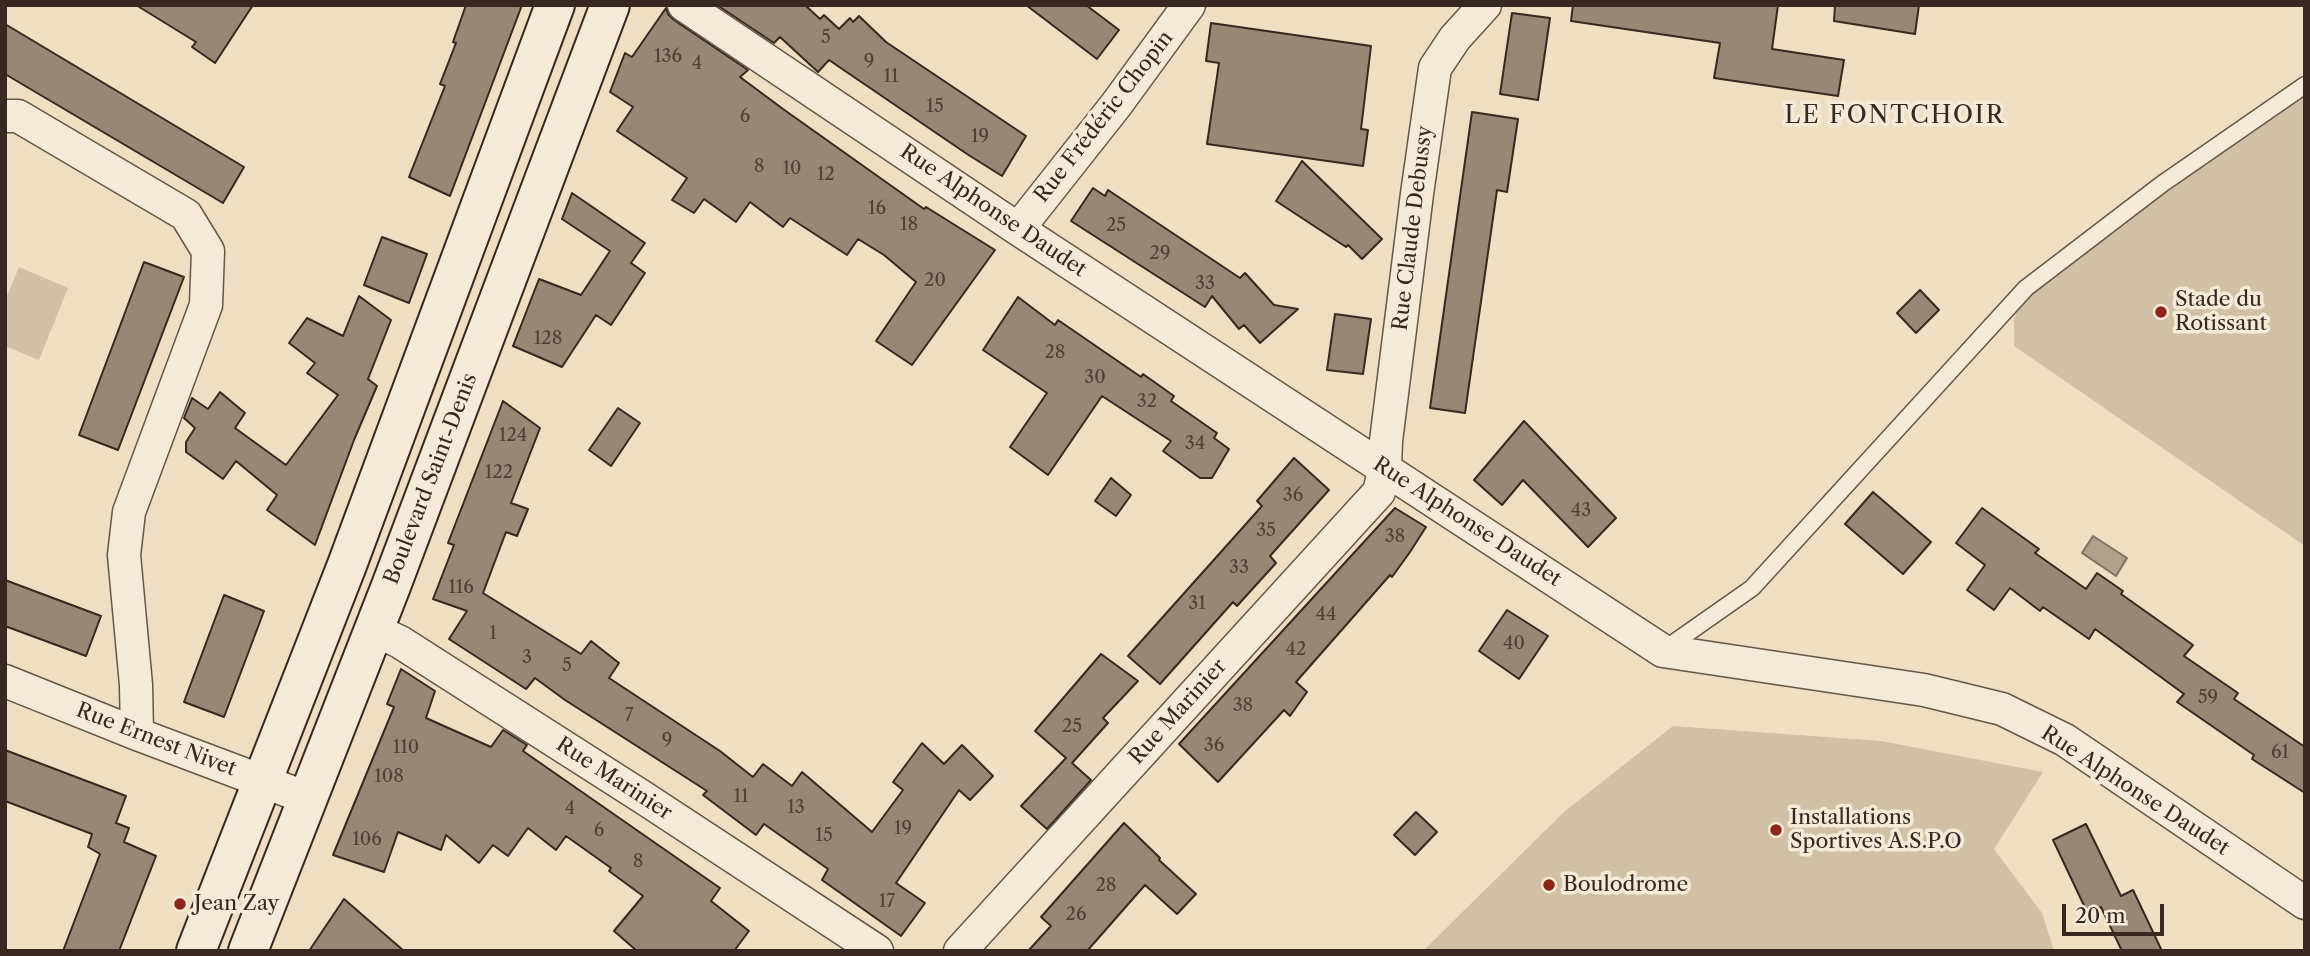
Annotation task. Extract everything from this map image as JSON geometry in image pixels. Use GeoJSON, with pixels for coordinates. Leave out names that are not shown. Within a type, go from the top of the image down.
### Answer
{"type":"FeatureCollection","features":[{"type":"Feature","properties":{"kind":"main road"},"geometry":{"type":"LineString","coordinates":[[196,951],[352,552],[555,5]]}},
{"type":"Feature","properties":{"kind":"main road","name":"Boulevard Saint-Denis"},"geometry":{"type":"LineString","coordinates":[[248,951],[396,573],[610,5]]}},
{"type":"Feature","properties":{"kind":"street","name":"Rue Alphonse Daudet"},"geometry":{"type":"LineString","coordinates":[[684,5],[1018,229],[1663,651],[1924,690],[2002,709],[2065,740],[2305,902]]}},
{"type":"Feature","properties":{"kind":"street","name":"Rue Frédéric Chopin"},"geometry":{"type":"LineString","coordinates":[[1018,229],[1189,5]]}},
{"type":"Feature","properties":{"kind":"street","name":"Rue Claude Debussy"},"geometry":{"type":"LineString","coordinates":[[1385,468],[1415,208],[1435,68],[1455,38],[1485,5]]}},
{"type":"Feature","properties":{"kind":"street"},"geometry":{"type":"LineString","coordinates":[[5,116],[18,116],[186,215],[208,251],[206,305],[129,512],[124,555],[136,685],[137,734]]}},
{"type":"Feature","properties":{"kind":"street","name":"Rue Marinier"},"geometry":{"type":"LineString","coordinates":[[960,951],[1379,492],[1385,468]]}},
{"type":"Feature","properties":{"kind":"street","name":"Rue Marinier"},"geometry":{"type":"LineString","coordinates":[[383,634],[632,790],[877,951]]}},
{"type":"Feature","properties":{"kind":"street","name":"Rue Ernest Nivet"},"geometry":{"type":"LineString","coordinates":[[5,681],[307,798]]}},
{"type":"Feature","properties":{"kind":"lane"},"geometry":{"type":"LineString","coordinates":[[1663,651],[1752,588],[2026,288],[2162,184],[2305,85]]}},
{"type":"Feature","properties":{"kind":"shaded area","name":"Stade du Rotissant"},"geometry":{"type":"Polygon","coordinates":[[[2305,94],[2305,546],[2014,346],[2014,320],[2019,303],[2125,219],[2305,94]]]}},
{"type":"Feature","properties":{"kind":"shaded area"},"geometry":{"type":"Polygon","coordinates":[[[19,267],[68,288],[39,360],[5,346],[5,301],[19,267]]]}},
{"type":"Feature","properties":{"kind":"shaded area"},"geometry":{"type":"Polygon","coordinates":[[[2093,536],[2127,558],[2116,576],[2082,553],[2093,536]]]}},
{"type":"Feature","properties":{"kind":"shaded area","name":"Installations Sportives A.S.P.O"},"geometry":{"type":"Polygon","coordinates":[[[1673,726],[1881,741],[2043,772],[1994,849],[2042,913],[2054,951],[1423,951],[1564,812],[1673,726]]]}},
{"type":"Feature","properties":{"kind":"building"},"geometry":{"type":"Polygon","coordinates":[[[136,5],[253,5],[215,63],[192,47],[196,42],[136,5]]]}},
{"type":"Feature","properties":{"kind":"building"},"geometry":{"type":"Polygon","coordinates":[[[466,5],[522,5],[450,196],[409,177],[445,86],[440,84],[456,43],[453,42],[466,5]]]}},
{"type":"Feature","properties":{"kind":"building"},"geometry":{"type":"Polygon","coordinates":[[[717,5],[805,5],[820,19],[824,15],[839,29],[850,18],[853,22],[859,16],[886,42],[1026,136],[1002,176],[829,60],[818,72],[780,37],[774,43],[717,5]]]}},
{"type":"Feature","properties":{"kind":"building"},"geometry":{"type":"Polygon","coordinates":[[[1026,5],[1086,5],[1119,30],[1097,59],[1026,5]]]}},
{"type":"Feature","properties":{"kind":"building"},"geometry":{"type":"Polygon","coordinates":[[[1573,5],[1778,5],[1772,49],[1844,60],[1838,96],[1714,78],[1720,43],[1571,21],[1573,5]]]}},
{"type":"Feature","properties":{"kind":"building"},"geometry":{"type":"Polygon","coordinates":[[[1835,5],[1919,5],[1915,34],[1834,21],[1835,5]]]}},
{"type":"Feature","properties":{"kind":"building"},"geometry":{"type":"Polygon","coordinates":[[[666,8],[674,20],[748,70],[740,77],[783,109],[924,209],[926,207],[995,250],[912,365],[876,341],[916,282],[884,255],[858,239],[847,255],[790,218],[783,227],[750,202],[736,222],[704,199],[694,213],[672,200],[687,178],[617,131],[633,107],[610,92],[625,53],[632,57],[666,8]]]}},
{"type":"Feature","properties":{"kind":"building"},"geometry":{"type":"Polygon","coordinates":[[[1512,13],[1550,18],[1538,100],[1500,94],[1512,13]]]}},
{"type":"Feature","properties":{"kind":"building"},"geometry":{"type":"Polygon","coordinates":[[[1211,23],[1371,46],[1361,129],[1368,130],[1363,166],[1207,144],[1219,63],[1206,61],[1211,23]]]}},
{"type":"Feature","properties":{"kind":"building"},"geometry":{"type":"Polygon","coordinates":[[[5,24],[244,167],[223,203],[5,74],[5,24]]]}},
{"type":"Feature","properties":{"kind":"building"},"geometry":{"type":"Polygon","coordinates":[[[1472,112],[1518,119],[1507,192],[1497,190],[1465,413],[1430,408],[1472,112]]]}},
{"type":"Feature","properties":{"kind":"building"},"geometry":{"type":"Polygon","coordinates":[[[1302,161],[1382,239],[1362,259],[1348,245],[1346,247],[1276,201],[1302,161]]]}},
{"type":"Feature","properties":{"kind":"building"},"geometry":{"type":"Polygon","coordinates":[[[1093,188],[1105,196],[1108,190],[1240,278],[1245,273],[1274,305],[1298,309],[1260,343],[1244,325],[1239,329],[1212,296],[1205,307],[1071,221],[1093,188]]]}},
{"type":"Feature","properties":{"kind":"building"},"geometry":{"type":"Polygon","coordinates":[[[572,193],[645,243],[631,263],[645,273],[611,325],[596,315],[562,367],[513,346],[539,279],[581,295],[610,251],[562,219],[572,193]]]}},
{"type":"Feature","properties":{"kind":"building"},"geometry":{"type":"Polygon","coordinates":[[[382,237],[427,254],[409,303],[364,285],[382,237]]]}},
{"type":"Feature","properties":{"kind":"building"},"geometry":{"type":"Polygon","coordinates":[[[144,262],[184,277],[118,450],[79,435],[144,262]]]}},
{"type":"Feature","properties":{"kind":"building"},"geometry":{"type":"Polygon","coordinates":[[[1920,290],[1939,310],[1916,333],[1897,313],[1920,290]]]}},
{"type":"Feature","properties":{"kind":"building"},"geometry":{"type":"Polygon","coordinates":[[[359,296],[391,320],[368,379],[377,386],[315,545],[267,510],[277,495],[236,461],[223,479],[186,452],[186,442],[195,428],[184,418],[192,398],[208,409],[220,392],[245,413],[235,428],[286,465],[338,395],[307,373],[315,363],[289,343],[307,318],[343,336],[359,296]]]}},
{"type":"Feature","properties":{"kind":"building"},"geometry":{"type":"Polygon","coordinates":[[[1018,297],[1055,325],[1058,320],[1141,377],[1143,374],[1174,396],[1171,401],[1217,433],[1214,438],[1229,449],[1212,478],[1200,478],[1163,451],[1171,441],[1102,396],[1048,475],[1010,447],[1047,393],[983,350],[1018,297]]]}},
{"type":"Feature","properties":{"kind":"building"},"geometry":{"type":"Polygon","coordinates":[[[1335,314],[1371,319],[1363,374],[1327,370],[1335,314]]]}},
{"type":"Feature","properties":{"kind":"building"},"geometry":{"type":"Polygon","coordinates":[[[503,401],[540,428],[511,503],[528,509],[517,536],[506,532],[483,593],[581,654],[591,641],[619,663],[609,678],[720,751],[753,777],[763,764],[792,786],[802,772],[872,832],[903,790],[893,782],[922,743],[944,764],[962,745],[993,776],[970,800],[959,790],[896,883],[925,903],[901,936],[822,880],[828,869],[764,824],[756,835],[703,795],[707,791],[535,678],[526,689],[449,639],[467,611],[433,599],[454,545],[448,543],[503,401]]]}},
{"type":"Feature","properties":{"kind":"building"},"geometry":{"type":"Polygon","coordinates":[[[618,408],[640,423],[611,466],[589,450],[618,408]]]}},
{"type":"Feature","properties":{"kind":"building"},"geometry":{"type":"Polygon","coordinates":[[[1524,421],[1616,518],[1588,547],[1523,480],[1502,505],[1474,480],[1524,421]]]}},
{"type":"Feature","properties":{"kind":"building"},"geometry":{"type":"Polygon","coordinates":[[[1294,458],[1329,490],[1270,556],[1276,563],[1237,606],[1233,602],[1160,684],[1128,656],[1262,506],[1257,501],[1294,458]]]}},
{"type":"Feature","properties":{"kind":"building"},"geometry":{"type":"Polygon","coordinates":[[[1111,478],[1131,495],[1116,516],[1095,501],[1111,478]]]}},
{"type":"Feature","properties":{"kind":"building"},"geometry":{"type":"Polygon","coordinates":[[[1873,492],[1931,542],[1903,574],[1845,524],[1873,492]]]}},
{"type":"Feature","properties":{"kind":"building"},"geometry":{"type":"Polygon","coordinates":[[[1395,508],[1426,527],[1410,552],[1392,577],[1390,575],[1296,682],[1307,692],[1290,716],[1284,710],[1218,782],[1179,744],[1395,508]]]}},
{"type":"Feature","properties":{"kind":"building"},"geometry":{"type":"Polygon","coordinates":[[[1982,508],[2039,549],[2035,553],[2086,589],[2097,573],[2123,591],[2121,594],[2193,645],[2184,656],[2238,693],[2234,699],[2305,747],[2305,793],[2252,759],[2254,755],[2177,702],[2184,694],[2095,629],[2089,639],[2043,607],[2040,611],[2010,588],[1994,610],[1967,590],[1985,565],[1956,543],[1982,508]]]}},
{"type":"Feature","properties":{"kind":"building"},"geometry":{"type":"Polygon","coordinates":[[[5,580],[101,616],[86,656],[5,626],[5,580]]]}},
{"type":"Feature","properties":{"kind":"building"},"geometry":{"type":"Polygon","coordinates":[[[224,595],[264,611],[224,717],[184,702],[224,595]]]}},
{"type":"Feature","properties":{"kind":"building"},"geometry":{"type":"Polygon","coordinates":[[[1507,610],[1548,636],[1519,679],[1479,651],[1507,610]]]}},
{"type":"Feature","properties":{"kind":"building"},"geometry":{"type":"Polygon","coordinates":[[[1101,654],[1138,681],[1103,718],[1108,723],[1072,763],[1091,780],[1047,829],[1021,806],[1066,758],[1035,731],[1101,654]]]}},
{"type":"Feature","properties":{"kind":"building"},"geometry":{"type":"Polygon","coordinates":[[[401,669],[435,691],[426,718],[491,747],[503,730],[527,745],[523,751],[720,888],[711,901],[749,931],[734,951],[637,951],[614,931],[643,896],[609,871],[611,868],[566,836],[556,850],[528,828],[508,856],[493,845],[479,863],[446,835],[441,850],[398,832],[384,872],[333,855],[394,707],[387,704],[401,669]]]}},
{"type":"Feature","properties":{"kind":"building"},"geometry":{"type":"Polygon","coordinates":[[[5,750],[126,796],[116,823],[129,828],[124,842],[156,856],[119,951],[63,951],[100,854],[88,847],[92,834],[5,801],[5,750]]]}},
{"type":"Feature","properties":{"kind":"building"},"geometry":{"type":"Polygon","coordinates":[[[1416,812],[1437,832],[1415,855],[1394,835],[1416,812]]]}},
{"type":"Feature","properties":{"kind":"building"},"geometry":{"type":"Polygon","coordinates":[[[1124,823],[1196,894],[1177,914],[1145,885],[1087,951],[1028,951],[1051,926],[1041,917],[1124,823]]]}},
{"type":"Feature","properties":{"kind":"building"},"geometry":{"type":"Polygon","coordinates":[[[2086,824],[2121,896],[2133,890],[2162,951],[2122,951],[2101,907],[2088,914],[2053,840],[2086,824]]]}},
{"type":"Feature","properties":{"kind":"building"},"geometry":{"type":"Polygon","coordinates":[[[344,899],[404,951],[309,951],[344,899]]]}},
{"type":"Feature","properties":{"kind":"place","name":"Stade du Rotissant"},"geometry":{"type":"Point","coordinates":[2161,312]}},
{"type":"Feature","properties":{"kind":"place","name":"Installations Sportives A.S.P.O"},"geometry":{"type":"Point","coordinates":[1776,830]}},
{"type":"Feature","properties":{"kind":"place","name":"Boulodrome"},"geometry":{"type":"Point","coordinates":[1549,885]}},
{"type":"Feature","properties":{"kind":"place","name":"Jean Zay"},"geometry":{"type":"Point","coordinates":[180,904]}},
{"type":"Feature","properties":{"kind":"district","name":"LE FONTCHOIR"},"geometry":{"type":"Point","coordinates":[1895,116]}}]}
